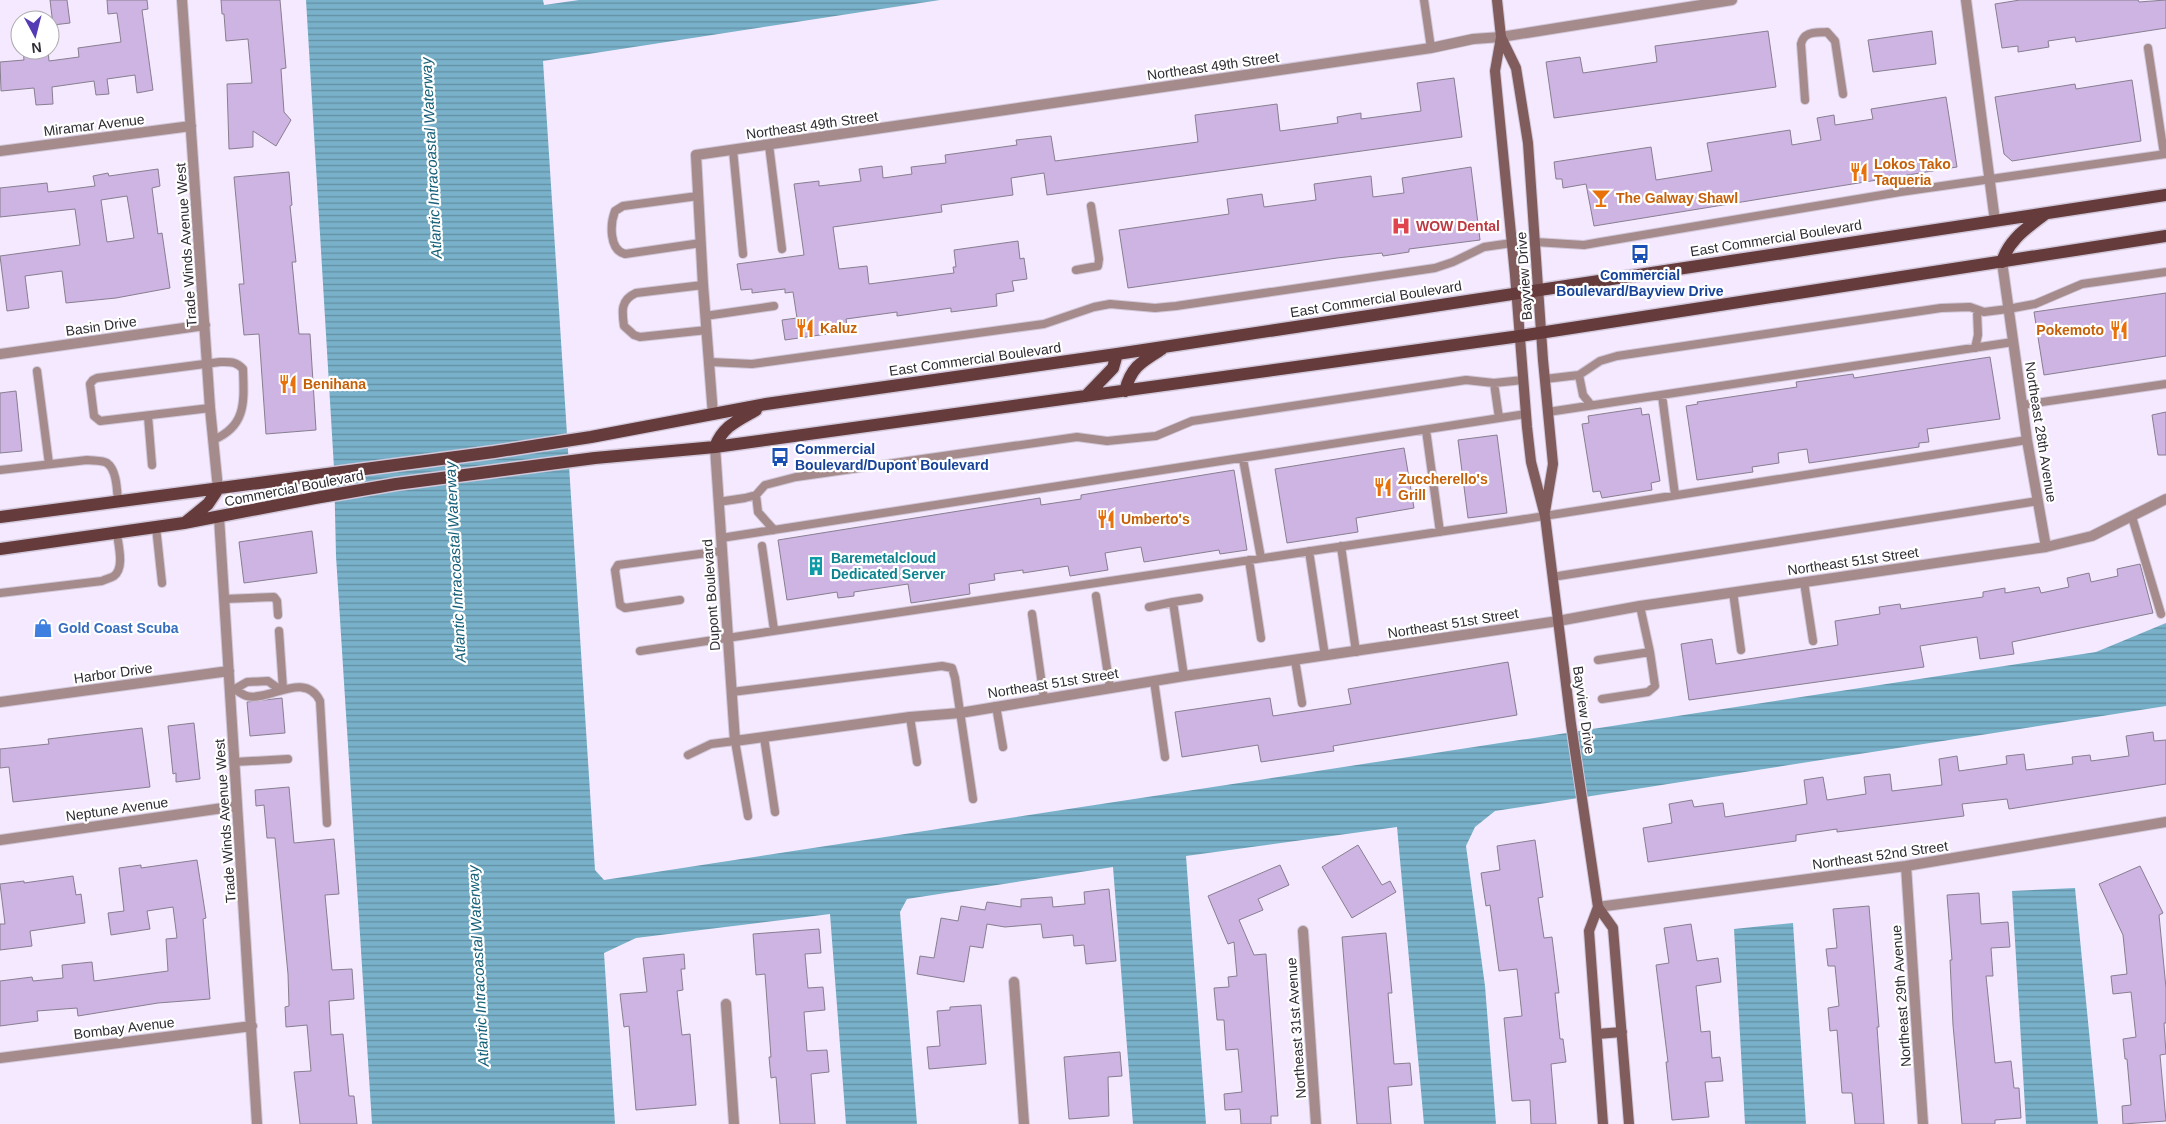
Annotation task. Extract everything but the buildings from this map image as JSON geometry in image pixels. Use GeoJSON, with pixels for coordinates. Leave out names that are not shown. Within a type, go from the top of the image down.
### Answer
{"type":"FeatureCollection","features":[{"type":"Feature","properties":{"kind":"main road","name":"East Commercial Boulevard"},"geometry":{"type":"LineString","coordinates":[[591,437],[766,404],[1166,347],[2166,195]]}},
{"type":"Feature","properties":{"kind":"main road"},"geometry":{"type":"LineString","coordinates":[[2002,262],[2005,250],[2016,236],[2047,213]]}},
{"type":"Feature","properties":{"kind":"main road"},"geometry":{"type":"LineString","coordinates":[[766,404],[734,423],[720,434],[715,447],[1541,333],[2166,236]]}},
{"type":"Feature","properties":{"kind":"main road"},"geometry":{"type":"LineString","coordinates":[[1125,391],[1129,376],[1138,364],[1166,347]]}},
{"type":"Feature","properties":{"kind":"main road"},"geometry":{"type":"LineString","coordinates":[[1086,396],[1113,368],[1117,354]]}},
{"type":"Feature","properties":{"kind":"main road","name":"Commercial Boulevard"},"geometry":{"type":"LineString","coordinates":[[0,517],[416,463],[591,437]]}},
{"type":"Feature","properties":{"kind":"main road","name":"Commercial Boulevard"},"geometry":{"type":"LineString","coordinates":[[0,548],[184,523],[396,484],[595,458],[715,447]]}},
{"type":"Feature","properties":{"kind":"main road"},"geometry":{"type":"LineString","coordinates":[[184,523],[208,504],[218,489]]}},
{"type":"Feature","properties":{"kind":"street","name":"Trade Winds Avenue West"},"geometry":{"type":"LineString","coordinates":[[182,0],[210,408],[218,489]]}},
{"type":"Feature","properties":{"kind":"street","name":"Bayview Drive"},"geometry":{"type":"LineString","coordinates":[[1497,0],[1501,37],[1495,71],[1531,462],[1545,516],[1571,724],[1598,907],[1613,928],[1630,1124]]}},
{"type":"Feature","properties":{"kind":"street","name":"Northeast 49th Street"},"geometry":{"type":"LineString","coordinates":[[698,196],[696,156],[1430,48],[1473,39],[1501,37],[1732,0]]}},
{"type":"Feature","properties":{"kind":"street"},"geometry":{"type":"LineString","coordinates":[[1966,0],[1995,221]]}},
{"type":"Feature","properties":{"kind":"street","name":"Bayview Drive"},"geometry":{"type":"LineString","coordinates":[[1501,37],[1516,68],[1528,143],[1541,333],[1553,464],[1545,516]]}},
{"type":"Feature","properties":{"kind":"street","name":"Miramar Avenue"},"geometry":{"type":"LineString","coordinates":[[0,151],[191,126]]}},
{"type":"Feature","properties":{"kind":"street"},"geometry":{"type":"LineString","coordinates":[[698,196],[713,415]]}},
{"type":"Feature","properties":{"kind":"street","name":"Northeast 28th Avenue"},"geometry":{"type":"LineString","coordinates":[[2002,262],[2027,440],[2046,547]]}},
{"type":"Feature","properties":{"kind":"street","name":"Basin Drive"},"geometry":{"type":"LineString","coordinates":[[0,354],[205,325]]}},
{"type":"Feature","properties":{"kind":"street","name":"Dupont Boulevard"},"geometry":{"type":"LineString","coordinates":[[715,447],[735,741]]}},
{"type":"Feature","properties":{"kind":"street","name":"Northeast 51st Street"},"geometry":{"type":"LineString","coordinates":[[735,741],[910,717],[960,713],[1184,676],[1558,621],[1640,606],[2046,547],[2092,536],[2166,499]]}},
{"type":"Feature","properties":{"kind":"street","name":"Trade Winds Avenue West"},"geometry":{"type":"LineString","coordinates":[[219,517],[229,671],[233,690],[234,762],[257,1124]]}},
{"type":"Feature","properties":{"kind":"street","name":"Harbor Drive"},"geometry":{"type":"LineString","coordinates":[[0,702],[229,671]]}},
{"type":"Feature","properties":{"kind":"street","name":"Neptune Avenue"},"geometry":{"type":"LineString","coordinates":[[0,840],[237,806]]}},
{"type":"Feature","properties":{"kind":"street","name":"Northeast 52nd Street"},"geometry":{"type":"LineString","coordinates":[[1598,907],[1906,866],[2166,822]]}},
{"type":"Feature","properties":{"kind":"street","name":"Northeast 29th Avenue"},"geometry":{"type":"LineString","coordinates":[[1906,866],[1922,1124]]}},
{"type":"Feature","properties":{"kind":"street","name":"Bayview Drive"},"geometry":{"type":"LineString","coordinates":[[1598,907],[1589,931],[1604,1124]]}},
{"type":"Feature","properties":{"kind":"street","name":"Northeast 31st Avenue"},"geometry":{"type":"LineString","coordinates":[[1303,930],[1316,1124]]}},
{"type":"Feature","properties":{"kind":"street"},"geometry":{"type":"LineString","coordinates":[[1014,982],[1024,1124]]}},
{"type":"Feature","properties":{"kind":"street"},"geometry":{"type":"LineString","coordinates":[[726,1004],[734,1124]]}},
{"type":"Feature","properties":{"kind":"street","name":"Bombay Avenue"},"geometry":{"type":"LineString","coordinates":[[0,1058],[252,1026]]}},
{"type":"Feature","properties":{"kind":"street"},"geometry":{"type":"LineString","coordinates":[[1597,1034],[1622,1032]]}},
{"type":"Feature","properties":{"kind":"lane"},"geometry":{"type":"LineString","coordinates":[[1424,0],[1430,48]]}},
{"type":"Feature","properties":{"kind":"lane"},"geometry":{"type":"LineString","coordinates":[[1805,100],[1801,44],[1803,37],[1807,34],[1827,32],[1835,41],[1843,94]]}},
{"type":"Feature","properties":{"kind":"lane"},"geometry":{"type":"LineString","coordinates":[[1535,242],[1584,244],[1601,242],[1990,179],[2165,154],[2148,48]]}},
{"type":"Feature","properties":{"kind":"lane"},"geometry":{"type":"LineString","coordinates":[[769,145],[782,249]]}},
{"type":"Feature","properties":{"kind":"lane"},"geometry":{"type":"LineString","coordinates":[[732,150],[744,254]]}},
{"type":"Feature","properties":{"kind":"lane"},"geometry":{"type":"LineString","coordinates":[[698,196],[623,206],[615,212],[612,227],[615,247],[620,253],[625,254],[701,243]]}},
{"type":"Feature","properties":{"kind":"lane"},"geometry":{"type":"LineString","coordinates":[[1076,270],[1098,266],[1099,259],[1092,206]]}},
{"type":"Feature","properties":{"kind":"lane"},"geometry":{"type":"LineString","coordinates":[[710,362],[752,364],[1044,324],[1068,317],[1079,311],[1110,304],[1155,308],[1176,306],[1435,268],[1453,262],[1484,247],[1512,243]]}},
{"type":"Feature","properties":{"kind":"lane"},"geometry":{"type":"LineString","coordinates":[[1545,379],[1579,375],[1600,361],[1617,356],[1941,308],[1962,306],[1984,312],[2008,309],[2035,304],[2082,284],[2166,272]]}},
{"type":"Feature","properties":{"kind":"lane"},"geometry":{"type":"LineString","coordinates":[[703,285],[636,293],[625,300],[622,309],[624,326],[634,335],[707,330]]}},
{"type":"Feature","properties":{"kind":"lane"},"geometry":{"type":"LineString","coordinates":[[706,316],[774,306]]}},
{"type":"Feature","properties":{"kind":"lane"},"geometry":{"type":"LineString","coordinates":[[1975,348],[1978,335],[1977,310]]}},
{"type":"Feature","properties":{"kind":"lane"},"geometry":{"type":"LineString","coordinates":[[1548,412],[2013,342]]}},
{"type":"Feature","properties":{"kind":"lane"},"geometry":{"type":"LineString","coordinates":[[210,408],[100,422],[94,416],[90,384],[93,380],[208,364],[232,362],[238,364],[243,369],[244,405],[239,418],[226,434],[213,440]]}},
{"type":"Feature","properties":{"kind":"lane"},"geometry":{"type":"LineString","coordinates":[[37,372],[49,464]]}},
{"type":"Feature","properties":{"kind":"lane"},"geometry":{"type":"LineString","coordinates":[[1579,375],[1583,395],[1592,406]]}},
{"type":"Feature","properties":{"kind":"lane"},"geometry":{"type":"LineString","coordinates":[[718,502],[756,494],[765,485],[796,477],[1077,437],[1107,441],[1156,436],[1192,421],[1466,380],[1494,384],[1523,380]]}},
{"type":"Feature","properties":{"kind":"lane"},"geometry":{"type":"LineString","coordinates":[[1494,384],[1499,418]]}},
{"type":"Feature","properties":{"kind":"lane"},"geometry":{"type":"LineString","coordinates":[[2022,405],[2166,384]]}},
{"type":"Feature","properties":{"kind":"lane"},"geometry":{"type":"LineString","coordinates":[[1662,395],[1675,495]]}},
{"type":"Feature","properties":{"kind":"lane"},"geometry":{"type":"LineString","coordinates":[[720,538],[1526,414]]}},
{"type":"Feature","properties":{"kind":"lane"},"geometry":{"type":"LineString","coordinates":[[148,416],[152,465]]}},
{"type":"Feature","properties":{"kind":"lane"},"geometry":{"type":"LineString","coordinates":[[1426,430],[1440,532]]}},
{"type":"Feature","properties":{"kind":"lane"},"geometry":{"type":"LineString","coordinates":[[640,650],[1440,532],[2027,440]]}},
{"type":"Feature","properties":{"kind":"lane"},"geometry":{"type":"LineString","coordinates":[[1243,459],[1260,558]]}},
{"type":"Feature","properties":{"kind":"lane"},"geometry":{"type":"LineString","coordinates":[[0,470],[87,460],[108,464],[114,476],[118,502]]}},
{"type":"Feature","properties":{"kind":"lane"},"geometry":{"type":"LineString","coordinates":[[756,494],[758,512],[774,530]]}},
{"type":"Feature","properties":{"kind":"lane"},"geometry":{"type":"LineString","coordinates":[[1552,576],[2038,501]]}},
{"type":"Feature","properties":{"kind":"lane"},"geometry":{"type":"LineString","coordinates":[[2132,516],[2161,614]]}},
{"type":"Feature","properties":{"kind":"lane"},"geometry":{"type":"LineString","coordinates":[[156,527],[162,583]]}},
{"type":"Feature","properties":{"kind":"lane"},"geometry":{"type":"LineString","coordinates":[[0,593],[102,581],[115,576],[119,570],[120,560],[117,533]]}},
{"type":"Feature","properties":{"kind":"lane"},"geometry":{"type":"LineString","coordinates":[[762,546],[774,630]]}},
{"type":"Feature","properties":{"kind":"lane"},"geometry":{"type":"LineString","coordinates":[[1342,546],[1356,652]]}},
{"type":"Feature","properties":{"kind":"lane"},"geometry":{"type":"LineString","coordinates":[[680,600],[625,608],[620,605],[615,570],[618,565],[722,551]]}},
{"type":"Feature","properties":{"kind":"lane"},"geometry":{"type":"LineString","coordinates":[[1309,551],[1325,656]]}},
{"type":"Feature","properties":{"kind":"lane"},"geometry":{"type":"LineString","coordinates":[[1249,560],[1261,638]]}},
{"type":"Feature","properties":{"kind":"lane"},"geometry":{"type":"LineString","coordinates":[[1804,582],[1814,641]]}},
{"type":"Feature","properties":{"kind":"lane"},"geometry":{"type":"LineString","coordinates":[[1733,592],[1741,650]]}},
{"type":"Feature","properties":{"kind":"lane"},"geometry":{"type":"LineString","coordinates":[[1096,596],[1110,688]]}},
{"type":"Feature","properties":{"kind":"lane"},"geometry":{"type":"LineString","coordinates":[[224,599],[274,597],[277,601],[278,615]]}},
{"type":"Feature","properties":{"kind":"lane"},"geometry":{"type":"LineString","coordinates":[[1150,606],[1199,598]]}},
{"type":"Feature","properties":{"kind":"lane"},"geometry":{"type":"LineString","coordinates":[[1173,602],[1184,676]]}},
{"type":"Feature","properties":{"kind":"lane"},"geometry":{"type":"LineString","coordinates":[[1602,699],[1652,690],[1655,686],[1640,606]]}},
{"type":"Feature","properties":{"kind":"lane"},"geometry":{"type":"LineString","coordinates":[[1032,614],[1044,699]]}},
{"type":"Feature","properties":{"kind":"lane"},"geometry":{"type":"LineString","coordinates":[[279,632],[281,689]]}},
{"type":"Feature","properties":{"kind":"lane"},"geometry":{"type":"LineString","coordinates":[[1598,660],[1650,652]]}},
{"type":"Feature","properties":{"kind":"lane"},"geometry":{"type":"LineString","coordinates":[[1295,660],[1302,703]]}},
{"type":"Feature","properties":{"kind":"lane"},"geometry":{"type":"LineString","coordinates":[[732,692],[942,666],[952,668],[973,799]]}},
{"type":"Feature","properties":{"kind":"lane"},"geometry":{"type":"LineString","coordinates":[[233,690],[247,682],[268,681],[281,689]]}},
{"type":"Feature","properties":{"kind":"lane"},"geometry":{"type":"LineString","coordinates":[[1154,682],[1165,757]]}},
{"type":"Feature","properties":{"kind":"lane"},"geometry":{"type":"LineString","coordinates":[[233,690],[247,696],[270,695],[281,689],[304,688],[312,690],[320,701],[327,823]]}},
{"type":"Feature","properties":{"kind":"lane"},"geometry":{"type":"LineString","coordinates":[[996,706],[1003,747]]}},
{"type":"Feature","properties":{"kind":"lane"},"geometry":{"type":"LineString","coordinates":[[910,717],[917,762]]}},
{"type":"Feature","properties":{"kind":"lane"},"geometry":{"type":"LineString","coordinates":[[764,737],[775,812]]}},
{"type":"Feature","properties":{"kind":"lane"},"geometry":{"type":"LineString","coordinates":[[688,756],[711,744],[735,741],[748,816]]}},
{"type":"Feature","properties":{"kind":"lane"},"geometry":{"type":"LineString","coordinates":[[234,762],[288,759]]}},
{"type":"Feature","properties":{"kind":"water","name":"Atlantic Intracoastal Waterway"},"geometry":{"type":"Polygon","coordinates":[[[306,0],[543,0],[544,5],[579,0],[940,0],[543,61],[595,870],[604,880],[2096,652],[2166,623],[2166,706],[1495,811],[1475,827],[1466,846],[1485,986],[1496,1124],[1424,1124],[1397,827],[1186,856],[1206,1124],[1133,1124],[1113,867],[907,899],[900,912],[917,1124],[846,1124],[830,914],[636,938],[604,953],[615,1124],[372,1124],[336,556],[334,468],[306,0]]]}},
{"type":"Feature","properties":{"kind":"water"},"geometry":{"type":"Polygon","coordinates":[[[2075,888],[2098,1124],[2026,1124],[2012,891],[2075,888]]]}},
{"type":"Feature","properties":{"kind":"water"},"geometry":{"type":"Polygon","coordinates":[[[1793,923],[1806,1124],[1745,1124],[1734,929],[1793,923]]]}},
{"type":"Feature","properties":{"kind":"place","name":"Lokos Tako Taqueria"},"geometry":{"type":"Point","coordinates":[1859,172]}},
{"type":"Feature","properties":{"kind":"place","name":"The Galway Shawl"},"geometry":{"type":"Point","coordinates":[1601,198]}},
{"type":"Feature","properties":{"kind":"place","name":"WOW Dental"},"geometry":{"type":"Point","coordinates":[1401,226]}},
{"type":"Feature","properties":{"kind":"place","name":"Commercial Boulevard/Bayview Drive"},"geometry":{"type":"Point","coordinates":[1640,254]}},
{"type":"Feature","properties":{"kind":"place","name":"Kaluz"},"geometry":{"type":"Point","coordinates":[805,328]}},
{"type":"Feature","properties":{"kind":"place","name":"Pokemoto"},"geometry":{"type":"Point","coordinates":[2119,330]}},
{"type":"Feature","properties":{"kind":"place","name":"Benihana"},"geometry":{"type":"Point","coordinates":[288,384]}},
{"type":"Feature","properties":{"kind":"place","name":"Commercial Boulevard/Dupont Boulevard"},"geometry":{"type":"Point","coordinates":[780,457]}},
{"type":"Feature","properties":{"kind":"place","name":"Zuccherello's Grill"},"geometry":{"type":"Point","coordinates":[1383,487]}},
{"type":"Feature","properties":{"kind":"place","name":"Umberto's"},"geometry":{"type":"Point","coordinates":[1106,519]}},
{"type":"Feature","properties":{"kind":"place","name":"Baremetalcloud Dedicated Server"},"geometry":{"type":"Point","coordinates":[816,566]}},
{"type":"Feature","properties":{"kind":"place","name":"Gold Coast Scuba"},"geometry":{"type":"Point","coordinates":[43,628]}}]}
